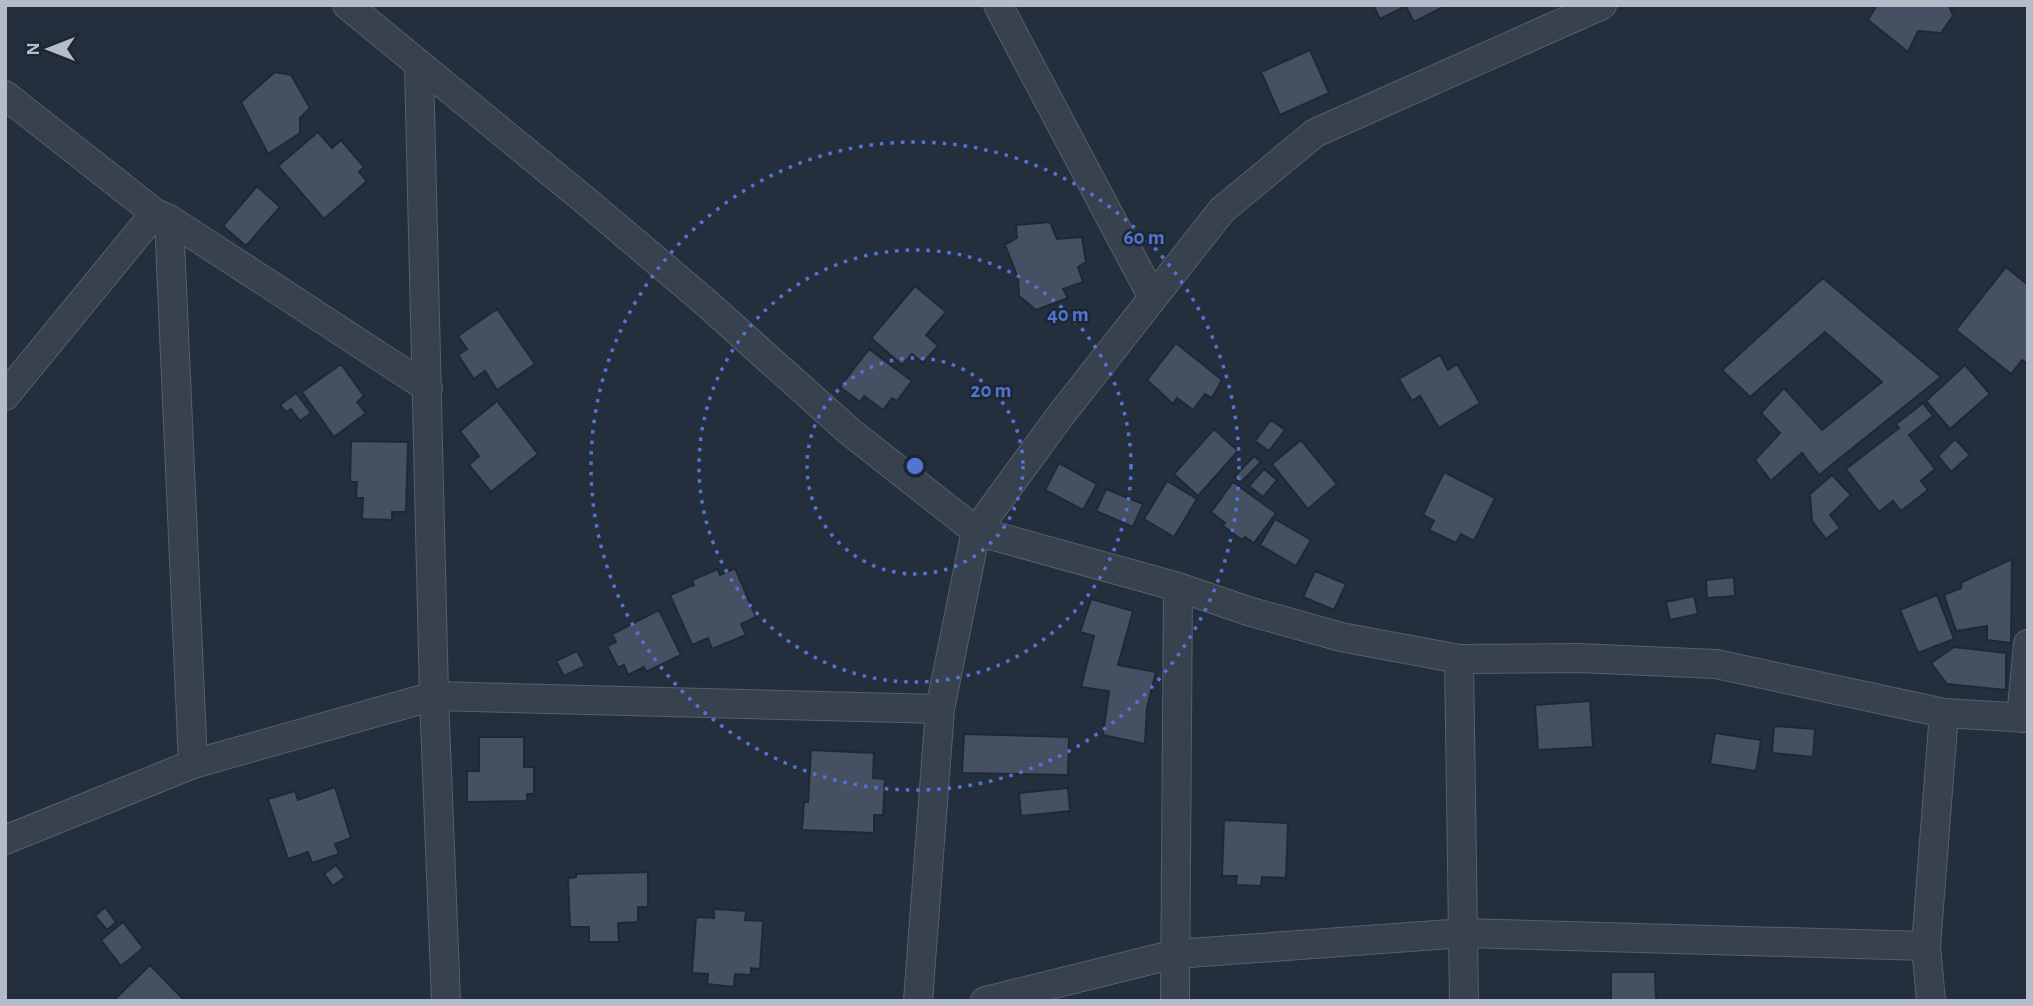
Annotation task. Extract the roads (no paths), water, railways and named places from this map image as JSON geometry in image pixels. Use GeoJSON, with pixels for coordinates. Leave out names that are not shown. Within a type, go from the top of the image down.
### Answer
{"type":"FeatureCollection","features":[{"type":"Feature","properties":{"kind":"street"},"geometry":{"type":"LineString","coordinates":[[346,5],[704,300],[849,431],[976,531],[1178,587],[1248,611],[1341,637],[1459,659],[1578,658],[1716,664],[1944,713],[2024,718],[2028,644]]}},
{"type":"Feature","properties":{"kind":"street"},"geometry":{"type":"LineString","coordinates":[[998,5],[1153,298]]}},
{"type":"Feature","properties":{"kind":"street"},"geometry":{"type":"LineString","coordinates":[[918,1001],[940,709],[976,531],[1069,406],[1223,209],[1315,132],[1602,5]]}},
{"type":"Feature","properties":{"kind":"street"},"geometry":{"type":"LineString","coordinates":[[419,66],[435,696],[446,1001]]}},
{"type":"Feature","properties":{"kind":"street"},"geometry":{"type":"LineString","coordinates":[[5,96],[162,216],[428,388]]}},
{"type":"Feature","properties":{"kind":"street"},"geometry":{"type":"LineString","coordinates":[[5,396],[162,216]]}},
{"type":"Feature","properties":{"kind":"street"},"geometry":{"type":"LineString","coordinates":[[162,216],[194,764]]}},
{"type":"Feature","properties":{"kind":"street"},"geometry":{"type":"LineString","coordinates":[[1175,1001],[1178,587]]}},
{"type":"Feature","properties":{"kind":"street"},"geometry":{"type":"LineString","coordinates":[[1459,659],[1464,1001]]}},
{"type":"Feature","properties":{"kind":"street"},"geometry":{"type":"LineString","coordinates":[[5,840],[194,764],[435,696],[940,709]]}},
{"type":"Feature","properties":{"kind":"street"},"geometry":{"type":"LineString","coordinates":[[1931,1001],[1926,946],[1944,713]]}},
{"type":"Feature","properties":{"kind":"street"},"geometry":{"type":"LineString","coordinates":[[985,1001],[1175,954],[1464,933],[1926,946]]}}]}
